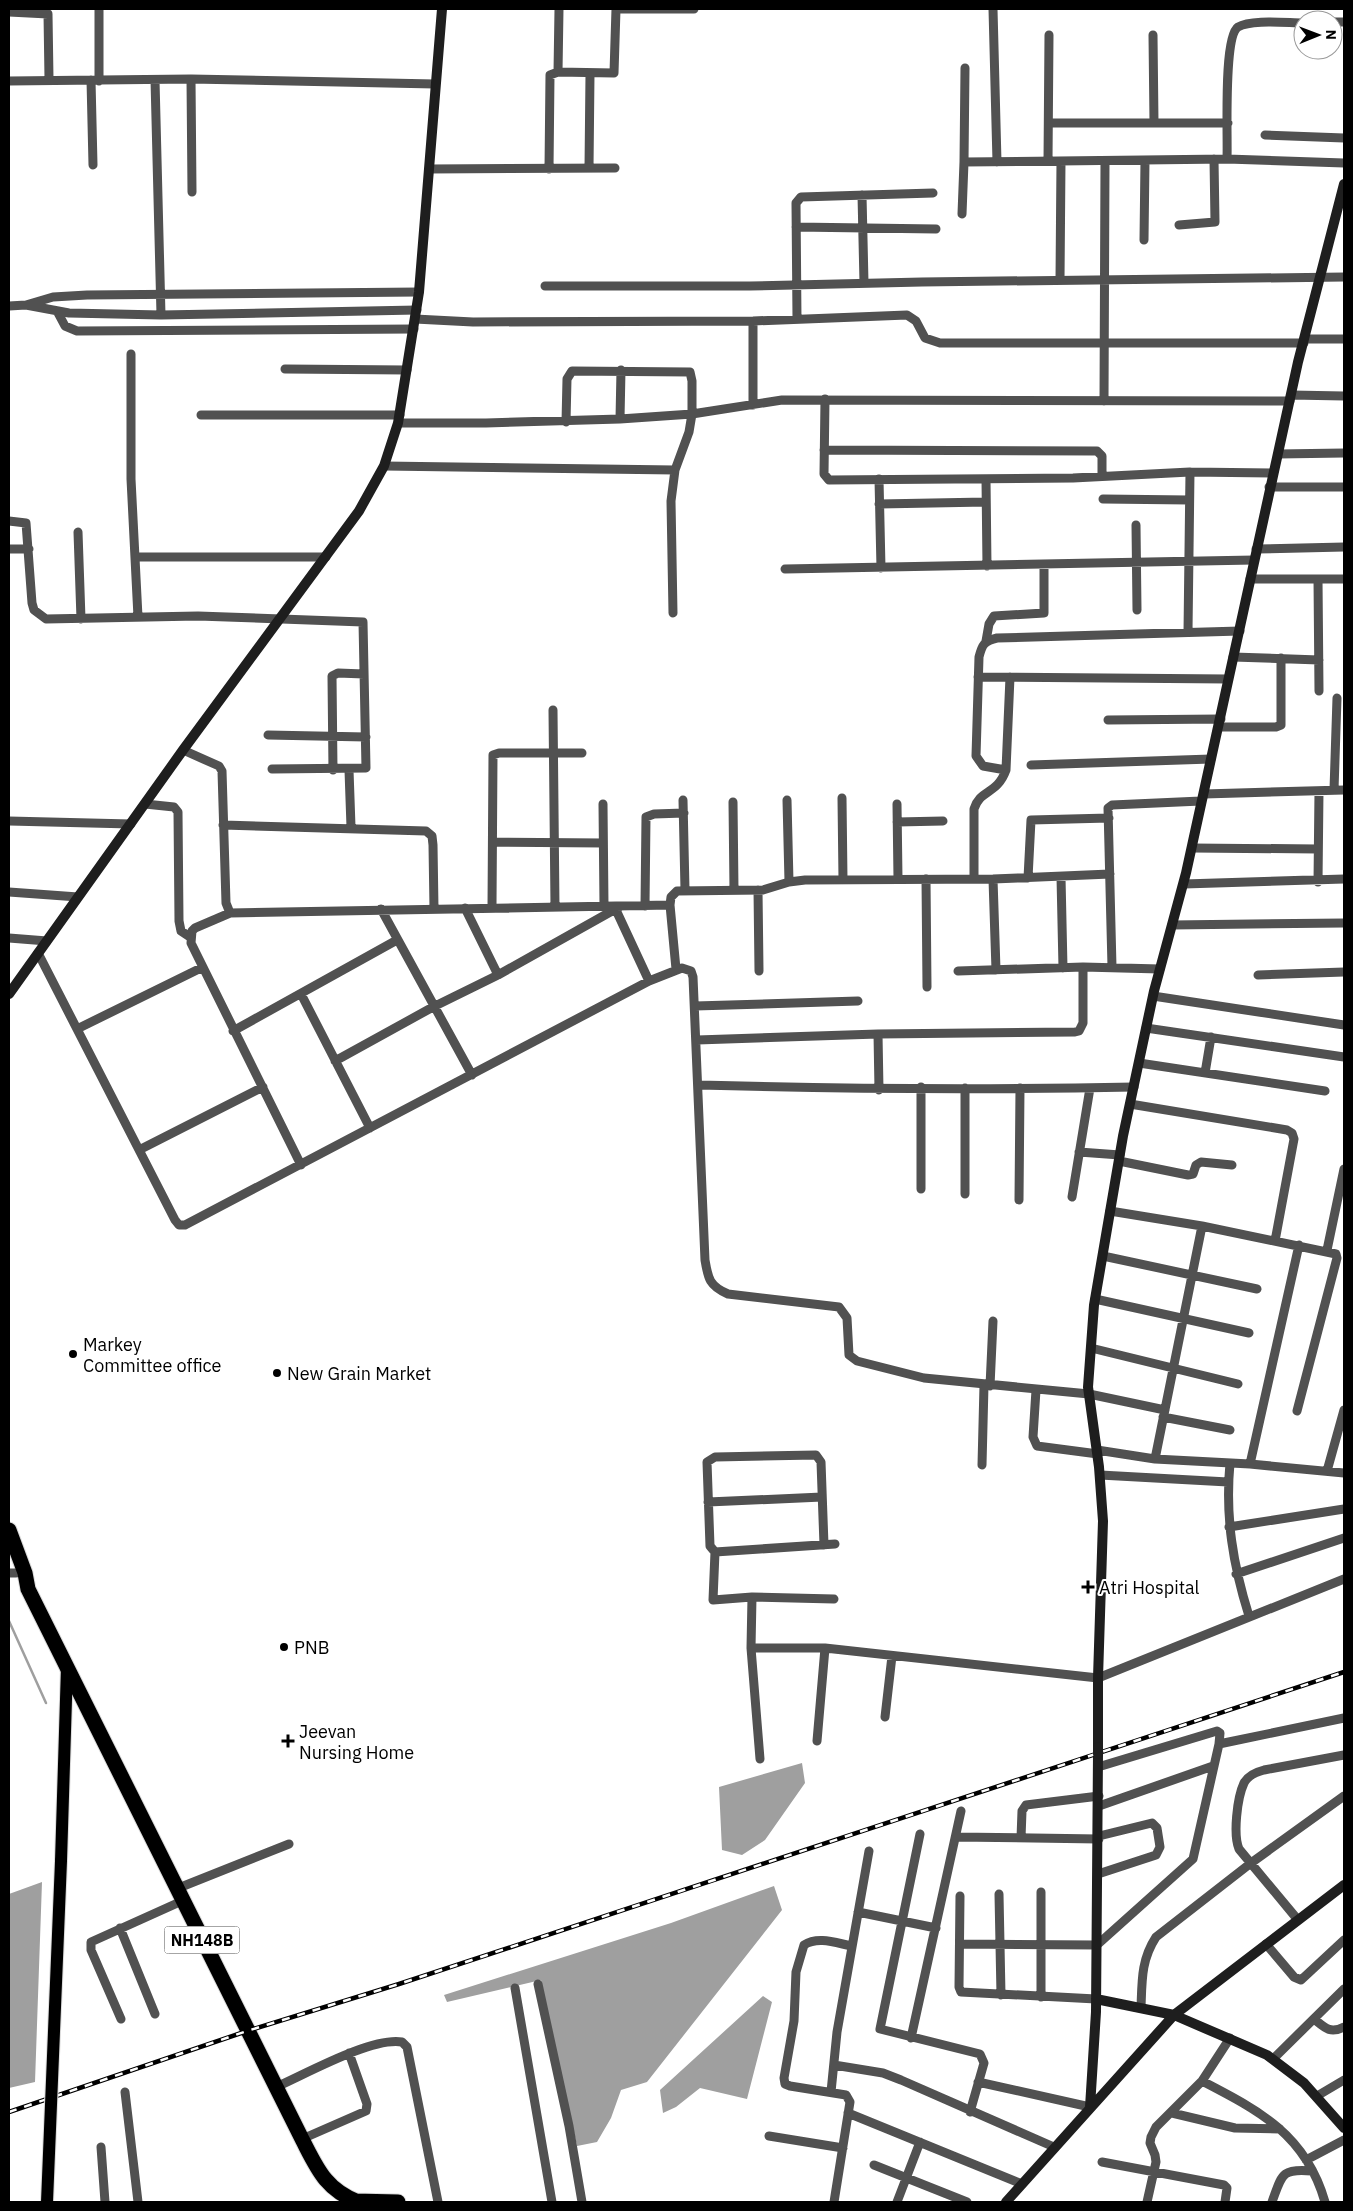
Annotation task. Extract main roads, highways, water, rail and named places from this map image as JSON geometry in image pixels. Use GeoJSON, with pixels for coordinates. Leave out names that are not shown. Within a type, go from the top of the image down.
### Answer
{"type":"FeatureCollection","features":[{"type":"Feature","properties":{"kind":"highway","name":"NH148B"},"geometry":{"type":"LineString","coordinates":[[9,1530],[25,1573],[28,1589],[179,1895],[321,2176],[333,2189],[350,2202],[398,2202]]}},
{"type":"Feature","properties":{"kind":"highway","name":"NH148B"},"geometry":{"type":"LineString","coordinates":[[9,1555],[12,1573],[28,1589]]}},
{"type":"Feature","properties":{"kind":"main road"},"geometry":{"type":"LineString","coordinates":[[47,2202],[67,1667]]}},
{"type":"Feature","properties":{"kind":"waterway"},"geometry":{"type":"LineString","coordinates":[[9,1621],[46,1703]]}},
{"type":"Feature","properties":{"kind":"railway"},"geometry":{"type":"LineString","coordinates":[[9,2112],[247,2031],[399,1984],[1344,1672]]}},
{"type":"Feature","properties":{"kind":"place","name":"Markey Committee office"},"geometry":{"type":"Point","coordinates":[73,1354]}},
{"type":"Feature","properties":{"kind":"place","name":"New Grain Market"},"geometry":{"type":"Point","coordinates":[277,1373]}},
{"type":"Feature","properties":{"kind":"place","name":"Atri Hospital"},"geometry":{"type":"Point","coordinates":[1088,1587]}},
{"type":"Feature","properties":{"kind":"place","name":"PNB"},"geometry":{"type":"Point","coordinates":[284,1647]}},
{"type":"Feature","properties":{"kind":"place","name":"Jeevan Nursing Home"},"geometry":{"type":"Point","coordinates":[288,1741]}}]}
